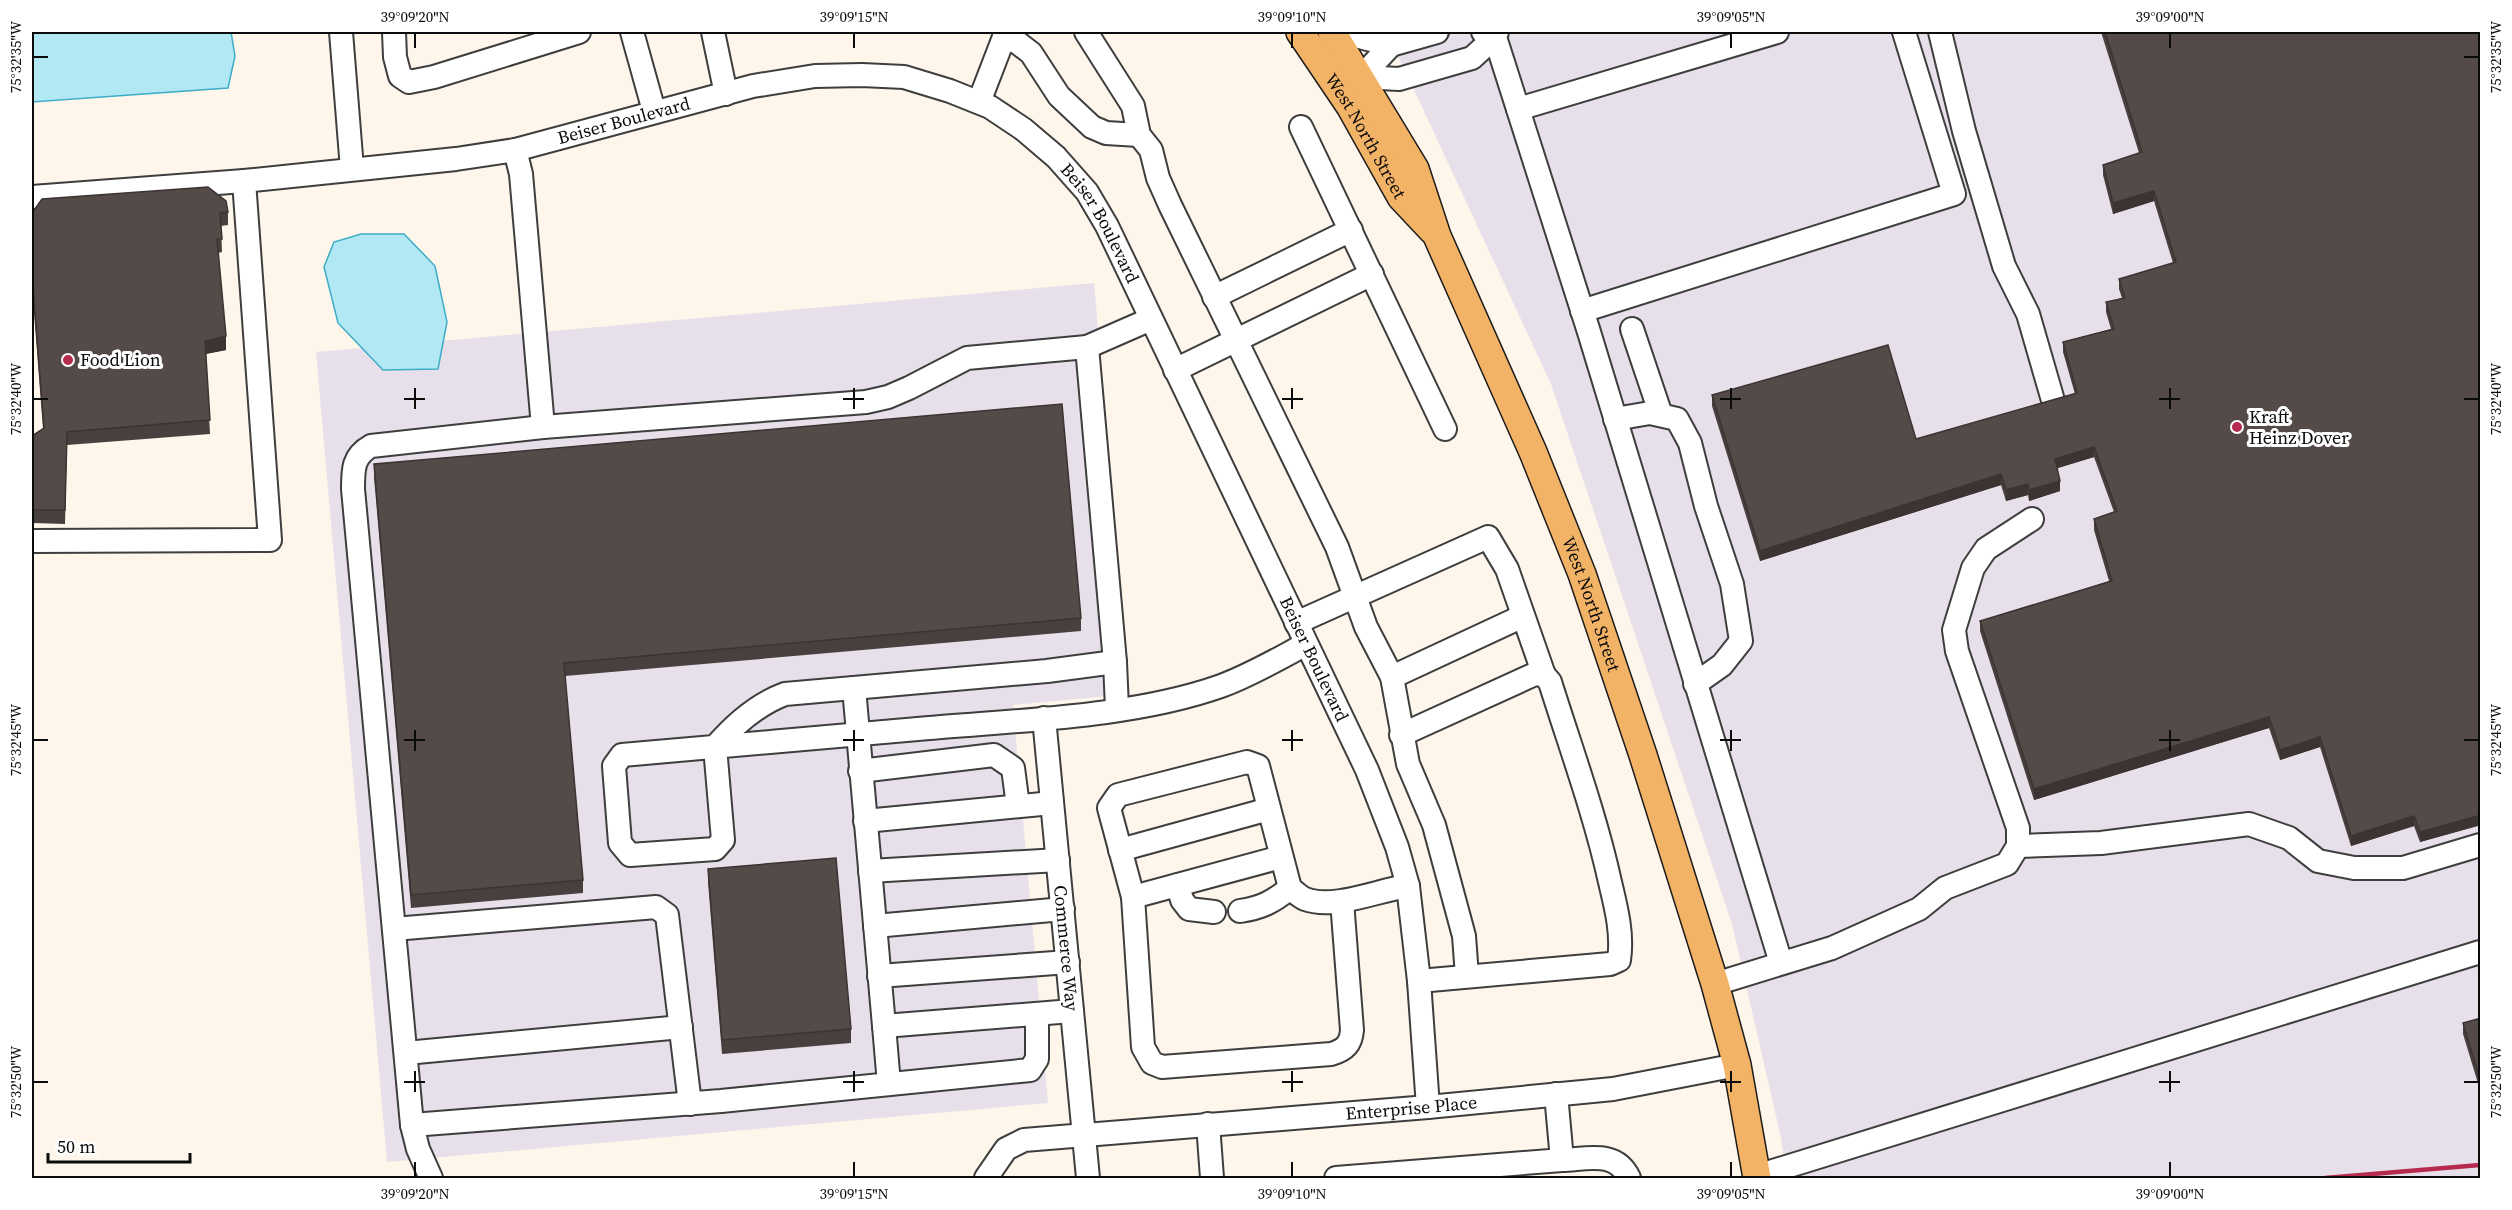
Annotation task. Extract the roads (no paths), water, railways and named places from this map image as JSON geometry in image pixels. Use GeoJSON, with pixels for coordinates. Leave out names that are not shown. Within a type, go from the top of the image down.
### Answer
{"type":"FeatureCollection","features":[{"type":"Feature","properties":{"kind":"main road","name":"West North Street"},"geometry":{"type":"LineString","coordinates":[[1300,32],[1351,83],[1415,169],[1437,236],[1533,452],[1582,574],[1643,755],[1715,984],[1737,1065],[1757,1177]]}},
{"type":"Feature","properties":{"kind":"main road","name":"West North Street"},"geometry":{"type":"LineString","coordinates":[[1332,32],[1351,83]]}},
{"type":"Feature","properties":{"kind":"street"},"geometry":{"type":"LineString","coordinates":[[341,32],[352,169]]}},
{"type":"Feature","properties":{"kind":"street"},"geometry":{"type":"LineString","coordinates":[[394,32],[395,57],[400,76],[409,82],[434,77],[579,32]]}},
{"type":"Feature","properties":{"kind":"street"},"geometry":{"type":"LineString","coordinates":[[632,32],[654,111]]}},
{"type":"Feature","properties":{"kind":"street"},"geometry":{"type":"LineString","coordinates":[[713,32],[726,94]]}},
{"type":"Feature","properties":{"kind":"street"},"geometry":{"type":"LineString","coordinates":[[1086,32],[1133,106],[1139,135],[1151,150],[1158,178],[1170,205],[1337,547],[1366,627],[1392,677],[1408,764],[1434,825],[1464,936],[1467,976]]}},
{"type":"Feature","properties":{"kind":"street"},"geometry":{"type":"LineString","coordinates":[[1340,32],[1391,45]]}},
{"type":"Feature","properties":{"kind":"street"},"geometry":{"type":"LineString","coordinates":[[1351,83],[1391,45],[1437,32]]}},
{"type":"Feature","properties":{"kind":"street"},"geometry":{"type":"LineString","coordinates":[[1518,109],[1777,32]]}},
{"type":"Feature","properties":{"kind":"street"},"geometry":{"type":"LineString","coordinates":[[1582,311],[1954,194],[1904,32]]}},
{"type":"Feature","properties":{"kind":"street"},"geometry":{"type":"LineString","coordinates":[[1940,32],[1964,131],[2004,266],[2028,314],[2052,397]]}},
{"type":"Feature","properties":{"kind":"street"},"geometry":{"type":"LineString","coordinates":[[1351,83],[1399,79],[1472,58],[1496,33]]}},
{"type":"Feature","properties":{"kind":"street"},"geometry":{"type":"LineString","coordinates":[[1496,33],[1781,963]]}},
{"type":"Feature","properties":{"kind":"street"},"geometry":{"type":"LineString","coordinates":[[979,102],[1005,34],[1031,53],[1059,96],[1092,127],[1106,133],[1139,135]]}},
{"type":"Feature","properties":{"kind":"street","name":"Beiser Boulevard"},"geometry":{"type":"LineString","coordinates":[[32,198],[244,181],[456,159],[514,150],[753,86],[815,76],[904,77],[979,102],[1023,129],[1056,156],[1087,192],[1107,226],[1367,770],[1397,847],[1408,886],[1419,981],[1428,1107]]}},
{"type":"Feature","properties":{"kind":"street"},"geometry":{"type":"LineString","coordinates":[[1301,127],[1445,429]]}},
{"type":"Feature","properties":{"kind":"street"},"geometry":{"type":"LineString","coordinates":[[514,150],[520,174],[543,427]]}},
{"type":"Feature","properties":{"kind":"street"},"geometry":{"type":"LineString","coordinates":[[32,541],[270,540],[244,181]]}},
{"type":"Feature","properties":{"kind":"street"},"geometry":{"type":"LineString","coordinates":[[1214,297],[1351,230]]}},
{"type":"Feature","properties":{"kind":"street"},"geometry":{"type":"LineString","coordinates":[[1175,370],[1372,274]]}},
{"type":"Feature","properties":{"kind":"street"},"geometry":{"type":"LineString","coordinates":[[430,1179],[418,1149],[412,1125],[353,489],[353,470],[356,459],[371,446],[543,427],[866,402],[909,388],[968,358],[1087,347],[1151,319]]}},
{"type":"Feature","properties":{"kind":"street"},"geometry":{"type":"LineString","coordinates":[[1632,329],[1661,416]]}},
{"type":"Feature","properties":{"kind":"street"},"geometry":{"type":"LineString","coordinates":[[1087,347],[1115,662],[1117,709]]}},
{"type":"Feature","properties":{"kind":"street"},"geometry":{"type":"LineString","coordinates":[[1615,419],[1650,413],[1677,419],[1690,443],[1706,506],[1732,584],[1741,641],[1722,665],[1695,684]]}},
{"type":"Feature","properties":{"kind":"street"},"geometry":{"type":"LineString","coordinates":[[1715,984],[1832,948],[1919,909],[1945,888],[2007,864],[2018,846],[2018,828],[1957,651],[1954,630],[1973,568],[1986,549],[2032,519]]}},
{"type":"Feature","properties":{"kind":"street"},"geometry":{"type":"LineString","coordinates":[[1296,623],[1488,537],[1507,569],[1544,675],[1550,682],[1600,840],[1617,914],[1619,960],[1610,964],[1419,981]]}},
{"type":"Feature","properties":{"kind":"street"},"geometry":{"type":"LineString","coordinates":[[1392,677],[1523,616]]}},
{"type":"Feature","properties":{"kind":"street"},"geometry":{"type":"LineString","coordinates":[[1115,662],[1047,671],[785,694],[774,698],[730,730],[715,747],[723,840],[715,849],[630,855],[620,843],[614,766],[622,755],[715,747],[857,734],[1044,718],[1117,709],[1181,697],[1220,686],[1254,672],[1306,644]]}},
{"type":"Feature","properties":{"kind":"street"},"geometry":{"type":"LineString","coordinates":[[1401,735],[1535,674],[1544,675]]}},
{"type":"Feature","properties":{"kind":"street"},"geometry":{"type":"LineString","coordinates":[[854,688],[888,1084]]}},
{"type":"Feature","properties":{"kind":"street","name":"Commerce Way"},"geometry":{"type":"LineString","coordinates":[[1044,718],[1088,1179]]}},
{"type":"Feature","properties":{"kind":"street"},"geometry":{"type":"LineString","coordinates":[[860,771],[994,755],[1013,768],[1018,806]]}},
{"type":"Feature","properties":{"kind":"street"},"geometry":{"type":"LineString","coordinates":[[1342,901],[1352,1030],[1352,1039],[1347,1046],[1331,1054],[1162,1067],[1152,1062],[1143,1047],[1133,897],[1109,808],[1118,795],[1247,762],[1258,766],[1290,888],[1304,899],[1321,903],[1342,901],[1385,889],[1408,886]]}},
{"type":"Feature","properties":{"kind":"street"},"geometry":{"type":"LineString","coordinates":[[865,821],[1052,802]]}},
{"type":"Feature","properties":{"kind":"street"},"geometry":{"type":"LineString","coordinates":[[1120,850],[1269,809]]}},
{"type":"Feature","properties":{"kind":"street"},"geometry":{"type":"LineString","coordinates":[[2018,846],[2101,843],[2249,824],[2289,838],[2318,861],[2354,868],[2403,868],[2481,845]]}},
{"type":"Feature","properties":{"kind":"street"},"geometry":{"type":"LineString","coordinates":[[1133,897],[1281,857]]}},
{"type":"Feature","properties":{"kind":"street"},"geometry":{"type":"LineString","coordinates":[[870,871],[1058,860]]}},
{"type":"Feature","properties":{"kind":"street"},"geometry":{"type":"LineString","coordinates":[[1178,885],[1182,900],[1189,909],[1214,912]]}},
{"type":"Feature","properties":{"kind":"street"},"geometry":{"type":"LineString","coordinates":[[1240,911],[1259,908],[1274,902],[1290,888]]}},
{"type":"Feature","properties":{"kind":"street"},"geometry":{"type":"LineString","coordinates":[[394,929],[656,907],[667,915],[690,1104]]}},
{"type":"Feature","properties":{"kind":"street"},"geometry":{"type":"LineString","coordinates":[[875,926],[1063,909]]}},
{"type":"Feature","properties":{"kind":"street"},"geometry":{"type":"LineString","coordinates":[[1757,1177],[2481,952]]}},
{"type":"Feature","properties":{"kind":"street"},"geometry":{"type":"LineString","coordinates":[[879,976],[1068,962]]}},
{"type":"Feature","properties":{"kind":"street"},"geometry":{"type":"LineString","coordinates":[[884,1026],[1072,1011]]}},
{"type":"Feature","properties":{"kind":"street"},"geometry":{"type":"LineString","coordinates":[[412,1125],[690,1104],[1030,1070],[1037,1059],[1037,1014]]}},
{"type":"Feature","properties":{"kind":"street"},"geometry":{"type":"LineString","coordinates":[[406,1053],[681,1027]]}},
{"type":"Feature","properties":{"kind":"street","name":"Enterprise Place"},"geometry":{"type":"LineString","coordinates":[[986,1179],[1006,1149],[1024,1140],[1428,1107],[1613,1089],[1737,1065]]}},
{"type":"Feature","properties":{"kind":"street"},"geometry":{"type":"LineString","coordinates":[[1556,1094],[1562,1160]]}},
{"type":"Feature","properties":{"kind":"street"},"geometry":{"type":"LineString","coordinates":[[1208,1124],[1212,1179]]}},
{"type":"Feature","properties":{"kind":"street"},"geometry":{"type":"LineString","coordinates":[[1336,1179],[1605,1157],[1622,1167],[1629,1179]]}},
{"type":"Feature","properties":{"kind":"water"},"geometry":{"type":"Polygon","coordinates":[[[32,32],[231,32],[235,56],[228,88],[32,102],[32,32]]]}},
{"type":"Feature","properties":{"kind":"water"},"geometry":{"type":"Polygon","coordinates":[[[361,234],[404,234],[435,266],[447,322],[438,369],[383,370],[338,323],[324,267],[334,242],[361,234]]]}},
{"type":"Feature","properties":{"kind":"railway"},"geometry":{"type":"LineString","coordinates":[[2325,1178],[2480,1165]]}},
{"type":"Feature","properties":{"kind":"place","name":"Food Lion"},"geometry":{"type":"Point","coordinates":[68,360]}},
{"type":"Feature","properties":{"kind":"place","name":"Kraft Heinz Dover"},"geometry":{"type":"Point","coordinates":[2237,427]}}]}
